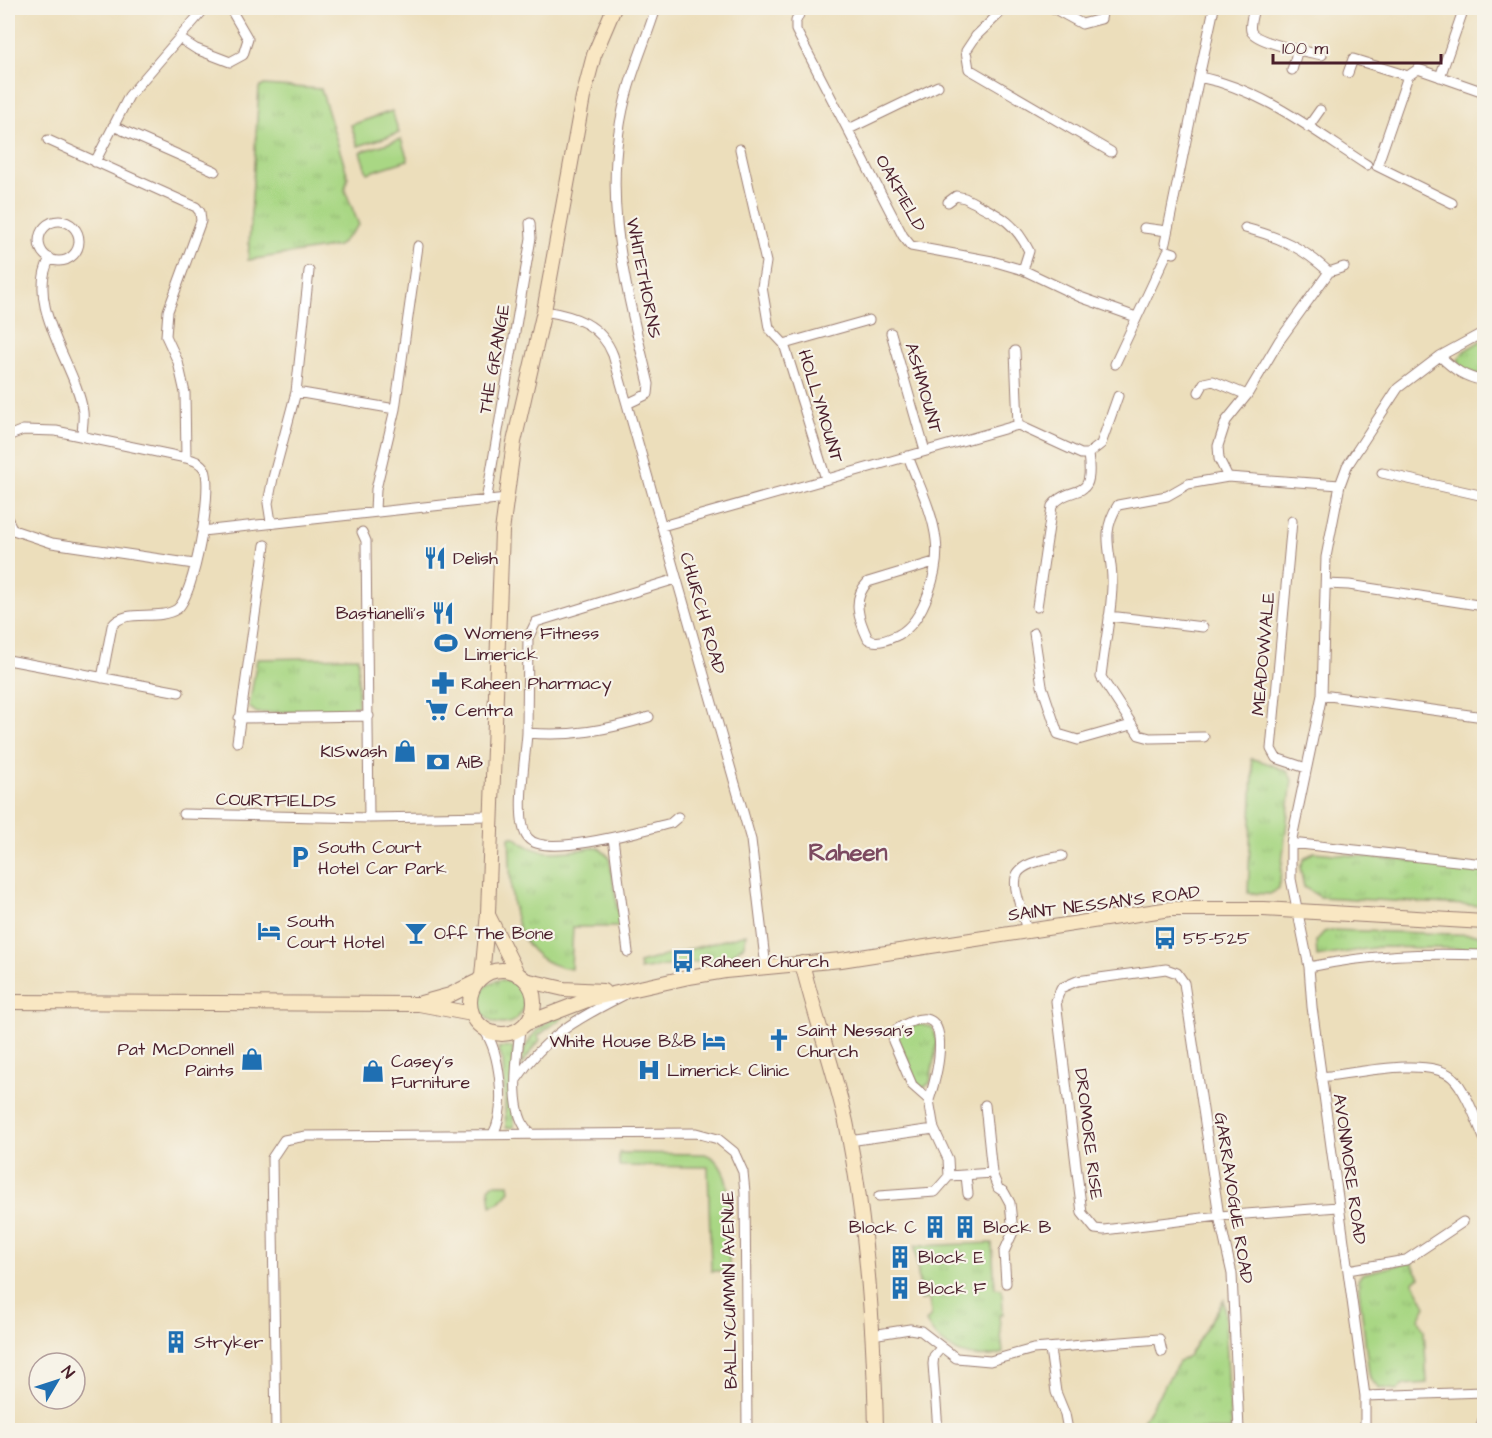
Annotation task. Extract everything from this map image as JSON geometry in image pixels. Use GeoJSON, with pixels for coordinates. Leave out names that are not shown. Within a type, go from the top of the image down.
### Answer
{"type":"FeatureCollection","features":[{"type":"Feature","properties":{"kind":"main road"},"geometry":{"type":"LineString","coordinates":[[614,8],[594,55],[583,97],[544,311],[514,442],[502,531],[488,914],[479,979],[470,995],[472,1014],[484,1030],[500,1035],[565,1006],[614,992]]}},
{"type":"Feature","properties":{"kind":"main road","name":"SAINT NESSAN'S ROAD"},"geometry":{"type":"LineString","coordinates":[[614,992],[725,971],[802,963],[1170,909],[1220,908],[1485,922]]}},
{"type":"Feature","properties":{"kind":"main road"},"geometry":{"type":"LineString","coordinates":[[488,914],[533,996],[534,1005],[523,1026]]}},
{"type":"Feature","properties":{"kind":"main road"},"geometry":{"type":"LineString","coordinates":[[802,963],[826,1044],[849,1141],[867,1263],[876,1431]]}},
{"type":"Feature","properties":{"kind":"main road"},"geometry":{"type":"LineString","coordinates":[[419,1004],[450,995],[500,970],[564,988],[614,992]]}},
{"type":"Feature","properties":{"kind":"main road"},"geometry":{"type":"LineString","coordinates":[[8,1002],[419,1004],[472,1014]]}},
{"type":"Feature","properties":{"kind":"street"},"geometry":{"type":"LineString","coordinates":[[95,162],[129,96],[205,8]]}},
{"type":"Feature","properties":{"kind":"street"},"geometry":{"type":"LineString","coordinates":[[179,38],[196,49],[231,62],[243,55],[248,39],[230,8]]}},
{"type":"Feature","properties":{"kind":"street","name":"WHITETHORNS"},"geometry":{"type":"LineString","coordinates":[[629,403],[648,394],[649,384],[620,254],[615,223],[615,182],[618,141],[628,87],[656,8]]}},
{"type":"Feature","properties":{"kind":"street","name":"OAKFIELD"},"geometry":{"type":"LineString","coordinates":[[802,8],[796,21],[796,30],[903,236],[911,246],[992,261],[1023,270],[1080,297],[1136,317]]}},
{"type":"Feature","properties":{"kind":"street"},"geometry":{"type":"LineString","coordinates":[[1005,8],[976,36],[966,51],[969,69],[1111,152]]}},
{"type":"Feature","properties":{"kind":"street"},"geometry":{"type":"LineString","coordinates":[[1053,8],[1082,24],[1101,20],[1103,8]]}},
{"type":"Feature","properties":{"kind":"street"},"geometry":{"type":"LineString","coordinates":[[1165,243],[1214,8]]}},
{"type":"Feature","properties":{"kind":"street"},"geometry":{"type":"LineString","coordinates":[[1254,8],[1250,28],[1252,34],[1262,40],[1322,55]]}},
{"type":"Feature","properties":{"kind":"street"},"geometry":{"type":"LineString","coordinates":[[1440,76],[1464,8]]}},
{"type":"Feature","properties":{"kind":"street"},"geometry":{"type":"LineString","coordinates":[[1292,69],[1298,49]]}},
{"type":"Feature","properties":{"kind":"street"},"geometry":{"type":"LineString","coordinates":[[1348,72],[1353,59],[1408,76]]}},
{"type":"Feature","properties":{"kind":"street"},"geometry":{"type":"LineString","coordinates":[[1452,203],[1377,166],[1408,76],[1418,69],[1485,92]]}},
{"type":"Feature","properties":{"kind":"street"},"geometry":{"type":"LineString","coordinates":[[1199,77],[1228,83],[1252,93],[1367,165]]}},
{"type":"Feature","properties":{"kind":"street"},"geometry":{"type":"LineString","coordinates":[[849,129],[938,86]]}},
{"type":"Feature","properties":{"kind":"street"},"geometry":{"type":"LineString","coordinates":[[1308,128],[1320,110]]}},
{"type":"Feature","properties":{"kind":"street"},"geometry":{"type":"LineString","coordinates":[[113,126],[216,171]]}},
{"type":"Feature","properties":{"kind":"street"},"geometry":{"type":"LineString","coordinates":[[48,140],[196,207],[200,212],[201,221],[168,311],[166,336],[177,362],[185,393],[186,458]]}},
{"type":"Feature","properties":{"kind":"street","name":"HOLLYMOUNT"},"geometry":{"type":"LineString","coordinates":[[740,149],[766,262],[762,287],[769,328],[784,344],[826,479]]}},
{"type":"Feature","properties":{"kind":"street"},"geometry":{"type":"LineString","coordinates":[[948,202],[956,196],[965,198],[1012,223],[1029,251],[1023,270]]}},
{"type":"Feature","properties":{"kind":"street"},"geometry":{"type":"LineString","coordinates":[[67,223],[76,231],[77,250],[68,258],[50,258],[40,249],[39,235],[48,224],[67,223]]}},
{"type":"Feature","properties":{"kind":"street","name":"THE GRANGE"},"geometry":{"type":"LineString","coordinates":[[486,501],[531,238],[530,223]]}},
{"type":"Feature","properties":{"kind":"street"},"geometry":{"type":"LineString","coordinates":[[1144,228],[1167,231]]}},
{"type":"Feature","properties":{"kind":"street"},"geometry":{"type":"LineString","coordinates":[[1245,228],[1279,237],[1302,250],[1329,272]]}},
{"type":"Feature","properties":{"kind":"street"},"geometry":{"type":"LineString","coordinates":[[375,511],[376,489],[395,410],[418,246]]}},
{"type":"Feature","properties":{"kind":"street"},"geometry":{"type":"LineString","coordinates":[[1115,364],[1168,251],[1174,253]]}},
{"type":"Feature","properties":{"kind":"street"},"geometry":{"type":"LineString","coordinates":[[50,258],[45,267],[46,309],[81,404],[82,435]]}},
{"type":"Feature","properties":{"kind":"street"},"geometry":{"type":"LineString","coordinates":[[1228,477],[1219,459],[1220,435],[1226,421],[1247,395],[1279,341],[1329,272],[1344,267]]}},
{"type":"Feature","properties":{"kind":"street"},"geometry":{"type":"LineString","coordinates":[[271,522],[268,503],[296,392],[309,271]]}},
{"type":"Feature","properties":{"kind":"street","name":"CHURCH ROAD"},"geometry":{"type":"LineString","coordinates":[[544,311],[575,318],[601,332],[609,342],[629,403],[676,579],[751,840],[766,968]]}},
{"type":"Feature","properties":{"kind":"street","name":"HOLLYMOUNT"},"geometry":{"type":"LineString","coordinates":[[784,344],[869,320]]}},
{"type":"Feature","properties":{"kind":"street"},"geometry":{"type":"LineString","coordinates":[[1297,912],[1291,879],[1291,843],[1322,695],[1326,556],[1340,485],[1347,466],[1398,388],[1440,356],[1485,332]]}},
{"type":"Feature","properties":{"kind":"street","name":"ASHMOUNT"},"geometry":{"type":"LineString","coordinates":[[891,333],[925,452]]}},
{"type":"Feature","properties":{"kind":"street"},"geometry":{"type":"LineString","coordinates":[[1016,351],[1018,425],[1081,454],[1088,454],[1101,444],[1118,396]]}},
{"type":"Feature","properties":{"kind":"street"},"geometry":{"type":"LineString","coordinates":[[1440,356],[1453,369],[1469,378],[1485,381]]}},
{"type":"Feature","properties":{"kind":"street"},"geometry":{"type":"LineString","coordinates":[[1199,392],[1204,383],[1213,381],[1247,395]]}},
{"type":"Feature","properties":{"kind":"street"},"geometry":{"type":"LineString","coordinates":[[296,392],[395,410]]}},
{"type":"Feature","properties":{"kind":"street","name":"ASHMOUNT"},"geometry":{"type":"LineString","coordinates":[[662,525],[1018,425]]}},
{"type":"Feature","properties":{"kind":"street"},"geometry":{"type":"LineString","coordinates":[[8,436],[23,430],[40,429],[82,435],[132,448],[186,458],[198,462],[204,469],[206,482],[202,531],[189,589],[183,603],[176,609],[157,615],[122,617],[116,621],[112,626],[102,678]]}},
{"type":"Feature","properties":{"kind":"street"},"geometry":{"type":"LineString","coordinates":[[1036,607],[1052,506],[1059,498],[1082,491],[1087,485],[1090,473],[1088,454]]}},
{"type":"Feature","properties":{"kind":"street"},"geometry":{"type":"LineString","coordinates":[[909,456],[936,541],[934,562],[926,600],[915,620],[900,634],[879,642],[868,639],[861,623],[857,603],[862,587],[867,582],[934,562]]}},
{"type":"Feature","properties":{"kind":"street"},"geometry":{"type":"LineString","coordinates":[[1382,473],[1485,496]]}},
{"type":"Feature","properties":{"kind":"street"},"geometry":{"type":"LineString","coordinates":[[1204,737],[1150,738],[1139,735],[1101,677],[1112,568],[1106,537],[1111,516],[1118,505],[1167,496],[1188,484],[1228,477],[1340,485]]}},
{"type":"Feature","properties":{"kind":"street"},"geometry":{"type":"LineString","coordinates":[[202,531],[507,498]]}},
{"type":"Feature","properties":{"kind":"street"},"geometry":{"type":"LineString","coordinates":[[8,520],[13,530],[52,543],[194,564]]}},
{"type":"Feature","properties":{"kind":"street","name":"MEADOWVALE"},"geometry":{"type":"LineString","coordinates":[[1292,520],[1271,749],[1276,758],[1306,768]]}},
{"type":"Feature","properties":{"kind":"street"},"geometry":{"type":"LineString","coordinates":[[362,532],[366,541],[369,818]]}},
{"type":"Feature","properties":{"kind":"street"},"geometry":{"type":"LineString","coordinates":[[237,742],[265,545]]}},
{"type":"Feature","properties":{"kind":"street"},"geometry":{"type":"LineString","coordinates":[[676,579],[536,622],[528,638],[527,733],[522,820],[527,837],[533,841],[562,845],[612,838],[671,823],[678,817]]}},
{"type":"Feature","properties":{"kind":"street"},"geometry":{"type":"LineString","coordinates":[[1326,584],[1349,585],[1485,606]]}},
{"type":"Feature","properties":{"kind":"street"},"geometry":{"type":"LineString","coordinates":[[1108,616],[1203,627]]}},
{"type":"Feature","properties":{"kind":"street"},"geometry":{"type":"LineString","coordinates":[[1034,633],[1042,686],[1058,734],[1078,741],[1131,725]]}},
{"type":"Feature","properties":{"kind":"street"},"geometry":{"type":"LineString","coordinates":[[8,660],[179,692]]}},
{"type":"Feature","properties":{"kind":"street"},"geometry":{"type":"LineString","coordinates":[[1322,695],[1485,717]]}},
{"type":"Feature","properties":{"kind":"street"},"geometry":{"type":"LineString","coordinates":[[239,718],[369,716]]}},
{"type":"Feature","properties":{"kind":"street"},"geometry":{"type":"LineString","coordinates":[[527,733],[561,736],[600,732],[649,717]]}},
{"type":"Feature","properties":{"kind":"street","name":"COURTFIELDS"},"geometry":{"type":"LineString","coordinates":[[183,814],[369,818],[491,816]]}},
{"type":"Feature","properties":{"kind":"street"},"geometry":{"type":"LineString","coordinates":[[612,838],[628,952]]}},
{"type":"Feature","properties":{"kind":"street"},"geometry":{"type":"LineString","coordinates":[[1291,843],[1485,864]]}},
{"type":"Feature","properties":{"kind":"street"},"geometry":{"type":"LineString","coordinates":[[1026,931],[1015,882],[1016,873],[1021,867],[1032,862],[1062,856]]}},
{"type":"Feature","properties":{"kind":"street","name":"AVONMORE ROAD"},"geometry":{"type":"LineString","coordinates":[[1297,912],[1309,967],[1321,1077],[1365,1396],[1365,1431]]}},
{"type":"Feature","properties":{"kind":"street"},"geometry":{"type":"LineString","coordinates":[[1309,967],[1354,958],[1412,952],[1485,955]]}},
{"type":"Feature","properties":{"kind":"street","name":"DROMORE RISE"},"geometry":{"type":"LineString","coordinates":[[1177,973],[1166,969],[1077,981],[1068,983],[1057,994],[1082,1213],[1095,1229],[1104,1230],[1219,1216],[1338,1207]]}},
{"type":"Feature","properties":{"kind":"street","name":"GARRAVOGUE ROAD"},"geometry":{"type":"LineString","coordinates":[[1177,973],[1184,983],[1219,1216],[1232,1274],[1239,1431]]}},
{"type":"Feature","properties":{"kind":"street"},"geometry":{"type":"LineString","coordinates":[[516,1080],[532,1056],[548,1041],[587,1013],[643,986]]}},
{"type":"Feature","properties":{"kind":"street"},"geometry":{"type":"LineString","coordinates":[[879,1196],[935,1192],[950,1176],[951,1167],[934,1129],[928,1100],[941,1042],[938,1028],[932,1021],[921,1019],[900,1027],[893,1036],[912,1085],[928,1100]]}},
{"type":"Feature","properties":{"kind":"street"},"geometry":{"type":"LineString","coordinates":[[523,1026],[516,1080],[519,1120],[530,1133]]}},
{"type":"Feature","properties":{"kind":"street"},"geometry":{"type":"LineString","coordinates":[[484,1030],[495,1051],[500,1101],[499,1119],[493,1134]]}},
{"type":"Feature","properties":{"kind":"street"},"geometry":{"type":"LineString","coordinates":[[1321,1077],[1419,1066],[1439,1070],[1453,1077],[1485,1138]]}},
{"type":"Feature","properties":{"kind":"street"},"geometry":{"type":"LineString","coordinates":[[985,1105],[992,1173],[998,1188],[1004,1192],[1010,1203],[1013,1232],[1004,1252],[1006,1283]]}},
{"type":"Feature","properties":{"kind":"street"},"geometry":{"type":"LineString","coordinates":[[849,1141],[934,1129]]}},
{"type":"Feature","properties":{"kind":"street"},"geometry":{"type":"LineString","coordinates":[[276,1431],[272,1158],[284,1140],[306,1136],[530,1133]]}},
{"type":"Feature","properties":{"kind":"street","name":"BALLYCUMMIN AVENUE"},"geometry":{"type":"LineString","coordinates":[[530,1133],[696,1133],[718,1139],[734,1152],[743,1172],[745,1192],[747,1431]]}},
{"type":"Feature","properties":{"kind":"street"},"geometry":{"type":"LineString","coordinates":[[950,1176],[992,1173]]}},
{"type":"Feature","properties":{"kind":"street"},"geometry":{"type":"LineString","coordinates":[[966,1176],[968,1194]]}},
{"type":"Feature","properties":{"kind":"street"},"geometry":{"type":"LineString","coordinates":[[1348,1270],[1406,1260],[1463,1221]]}},
{"type":"Feature","properties":{"kind":"street"},"geometry":{"type":"LineString","coordinates":[[872,1335],[910,1329],[921,1330],[956,1358],[990,1361],[1033,1349],[1159,1339],[1162,1352]]}},
{"type":"Feature","properties":{"kind":"street"},"geometry":{"type":"LineString","coordinates":[[938,1431],[933,1364],[934,1356],[941,1348]]}},
{"type":"Feature","properties":{"kind":"street"},"geometry":{"type":"LineString","coordinates":[[1050,1349],[1056,1392],[1065,1414],[1068,1431]]}},
{"type":"Feature","properties":{"kind":"street"},"geometry":{"type":"LineString","coordinates":[[1365,1396],[1485,1392]]}},
{"type":"Feature","properties":{"kind":"street"},"geometry":{"type":"LineString","coordinates":[[1480,1431],[1485,1416]]}},
{"type":"Feature","properties":{"kind":"green space"},"geometry":{"type":"Polygon","coordinates":[[[264,85],[321,89],[348,177],[345,190],[359,225],[338,246],[248,260],[259,88],[264,85]]]}},
{"type":"Feature","properties":{"kind":"green space"},"geometry":{"type":"Polygon","coordinates":[[[392,111],[399,133],[358,146],[351,125],[392,111]]]}},
{"type":"Feature","properties":{"kind":"green space"},"geometry":{"type":"Polygon","coordinates":[[[401,139],[408,160],[367,173],[360,152],[401,139]]]}},
{"type":"Feature","properties":{"kind":"green space"},"geometry":{"type":"Polygon","coordinates":[[[1484,339],[1484,376],[1465,371],[1458,360],[1464,351],[1484,339]]]}},
{"type":"Feature","properties":{"kind":"green space"},"geometry":{"type":"Polygon","coordinates":[[[358,657],[358,706],[355,710],[257,713],[249,707],[257,659],[358,657]]]}},
{"type":"Feature","properties":{"kind":"green space"},"geometry":{"type":"Polygon","coordinates":[[[1251,759],[1265,762],[1288,772],[1292,780],[1279,888],[1270,894],[1248,893],[1253,772],[1251,759]]]}},
{"type":"Feature","properties":{"kind":"green space"},"geometry":{"type":"Polygon","coordinates":[[[509,837],[515,837],[534,849],[544,851],[565,852],[598,847],[609,857],[621,927],[573,927],[571,969],[549,963],[533,952],[523,936],[512,898],[509,837]]]}},
{"type":"Feature","properties":{"kind":"green space"},"geometry":{"type":"Polygon","coordinates":[[[1314,852],[1484,868],[1484,906],[1320,897],[1304,887],[1300,867],[1304,859],[1314,852]]]}},
{"type":"Feature","properties":{"kind":"green space"},"geometry":{"type":"Polygon","coordinates":[[[1331,930],[1484,935],[1484,949],[1379,947],[1317,957],[1316,941],[1324,932],[1331,930]]]}},
{"type":"Feature","properties":{"kind":"green space"},"geometry":{"type":"Polygon","coordinates":[[[746,934],[744,945],[729,957],[640,970],[639,963],[746,934]]]}},
{"type":"Feature","properties":{"kind":"green space"},"geometry":{"type":"Polygon","coordinates":[[[502,980],[517,987],[524,1002],[517,1017],[502,1024],[487,1017],[480,1002],[487,987],[502,980]]]}},
{"type":"Feature","properties":{"kind":"green space"},"geometry":{"type":"Polygon","coordinates":[[[561,1014],[564,1016],[538,1036],[540,1040],[521,1065],[529,1040],[539,1028],[561,1014]]]}},
{"type":"Feature","properties":{"kind":"green space"},"geometry":{"type":"Polygon","coordinates":[[[917,1024],[932,1027],[937,1043],[930,1083],[923,1088],[916,1082],[898,1039],[899,1032],[917,1024]]]}},
{"type":"Feature","properties":{"kind":"green space"},"geometry":{"type":"Polygon","coordinates":[[[513,1047],[514,1127],[506,1128],[503,1061],[498,1048],[513,1047]]]}},
{"type":"Feature","properties":{"kind":"green space"},"geometry":{"type":"Polygon","coordinates":[[[619,1153],[705,1154],[716,1161],[728,1188],[729,1271],[711,1271],[708,1167],[619,1166],[619,1153]]]}},
{"type":"Feature","properties":{"kind":"green space"},"geometry":{"type":"Polygon","coordinates":[[[493,1184],[509,1184],[510,1191],[499,1203],[491,1206],[489,1188],[493,1184]]]}},
{"type":"Feature","properties":{"kind":"green space"},"geometry":{"type":"Polygon","coordinates":[[[992,1243],[995,1288],[1002,1289],[1003,1314],[999,1315],[1003,1353],[991,1356],[969,1355],[949,1347],[940,1340],[926,1322],[931,1316],[930,1299],[921,1300],[915,1246],[992,1243]]]}},
{"type":"Feature","properties":{"kind":"green space"},"geometry":{"type":"Polygon","coordinates":[[[1411,1262],[1420,1277],[1413,1282],[1426,1306],[1419,1319],[1424,1330],[1427,1383],[1404,1385],[1397,1390],[1380,1388],[1371,1380],[1369,1374],[1358,1280],[1362,1274],[1411,1262]]]}},
{"type":"Feature","properties":{"kind":"green space"},"geometry":{"type":"Polygon","coordinates":[[[1224,1300],[1231,1430],[1137,1430],[1179,1362],[1189,1355],[1224,1300]]]}},
{"type":"Feature","properties":{"kind":"place","name":"Delish"},"geometry":{"type":"Point","coordinates":[435,558]}},
{"type":"Feature","properties":{"kind":"place","name":"Bastianelli's"},"geometry":{"type":"Point","coordinates":[443,613]}},
{"type":"Feature","properties":{"kind":"place","name":"Womens Fitness Limerick"},"geometry":{"type":"Point","coordinates":[446,643]}},
{"type":"Feature","properties":{"kind":"place","name":"Raheen Pharmacy"},"geometry":{"type":"Point","coordinates":[443,683]}},
{"type":"Feature","properties":{"kind":"place","name":"Centra"},"geometry":{"type":"Point","coordinates":[437,710]}},
{"type":"Feature","properties":{"kind":"place","name":"KISwash"},"geometry":{"type":"Point","coordinates":[405,751]}},
{"type":"Feature","properties":{"kind":"place","name":"AIB"},"geometry":{"type":"Point","coordinates":[438,762]}},
{"type":"Feature","properties":{"kind":"place","name":"South Court Hotel Car Park"},"geometry":{"type":"Point","coordinates":[300,857]}},
{"type":"Feature","properties":{"kind":"place","name":"South Court Hotel"},"geometry":{"type":"Point","coordinates":[269,931]}},
{"type":"Feature","properties":{"kind":"place","name":"Off The Bone"},"geometry":{"type":"Point","coordinates":[416,933]}},
{"type":"Feature","properties":{"kind":"place","name":"55-525"},"geometry":{"type":"Point","coordinates":[1165,938]}},
{"type":"Feature","properties":{"kind":"place","name":"Raheen Church"},"geometry":{"type":"Point","coordinates":[683,961]}},
{"type":"Feature","properties":{"kind":"place","name":"Saint Nessan's Church"},"geometry":{"type":"Point","coordinates":[779,1040]}},
{"type":"Feature","properties":{"kind":"place","name":"White House B&B"},"geometry":{"type":"Point","coordinates":[714,1041]}},
{"type":"Feature","properties":{"kind":"place","name":"Pat McDonnell Paints"},"geometry":{"type":"Point","coordinates":[252,1059]}},
{"type":"Feature","properties":{"kind":"place","name":"Limerick Clinic"},"geometry":{"type":"Point","coordinates":[649,1070]}},
{"type":"Feature","properties":{"kind":"place","name":"Casey's Furniture"},"geometry":{"type":"Point","coordinates":[373,1071]}},
{"type":"Feature","properties":{"kind":"place","name":"Block C"},"geometry":{"type":"Point","coordinates":[935,1227]}},
{"type":"Feature","properties":{"kind":"place","name":"Block B"},"geometry":{"type":"Point","coordinates":[965,1227]}},
{"type":"Feature","properties":{"kind":"place","name":"Block E"},"geometry":{"type":"Point","coordinates":[900,1257]}},
{"type":"Feature","properties":{"kind":"place","name":"Block F"},"geometry":{"type":"Point","coordinates":[900,1288]}},
{"type":"Feature","properties":{"kind":"place","name":"Stryker"},"geometry":{"type":"Point","coordinates":[176,1342]}},
{"type":"Feature","properties":{"kind":"district","name":"Raheen"},"geometry":{"type":"Point","coordinates":[848,852]}}]}
